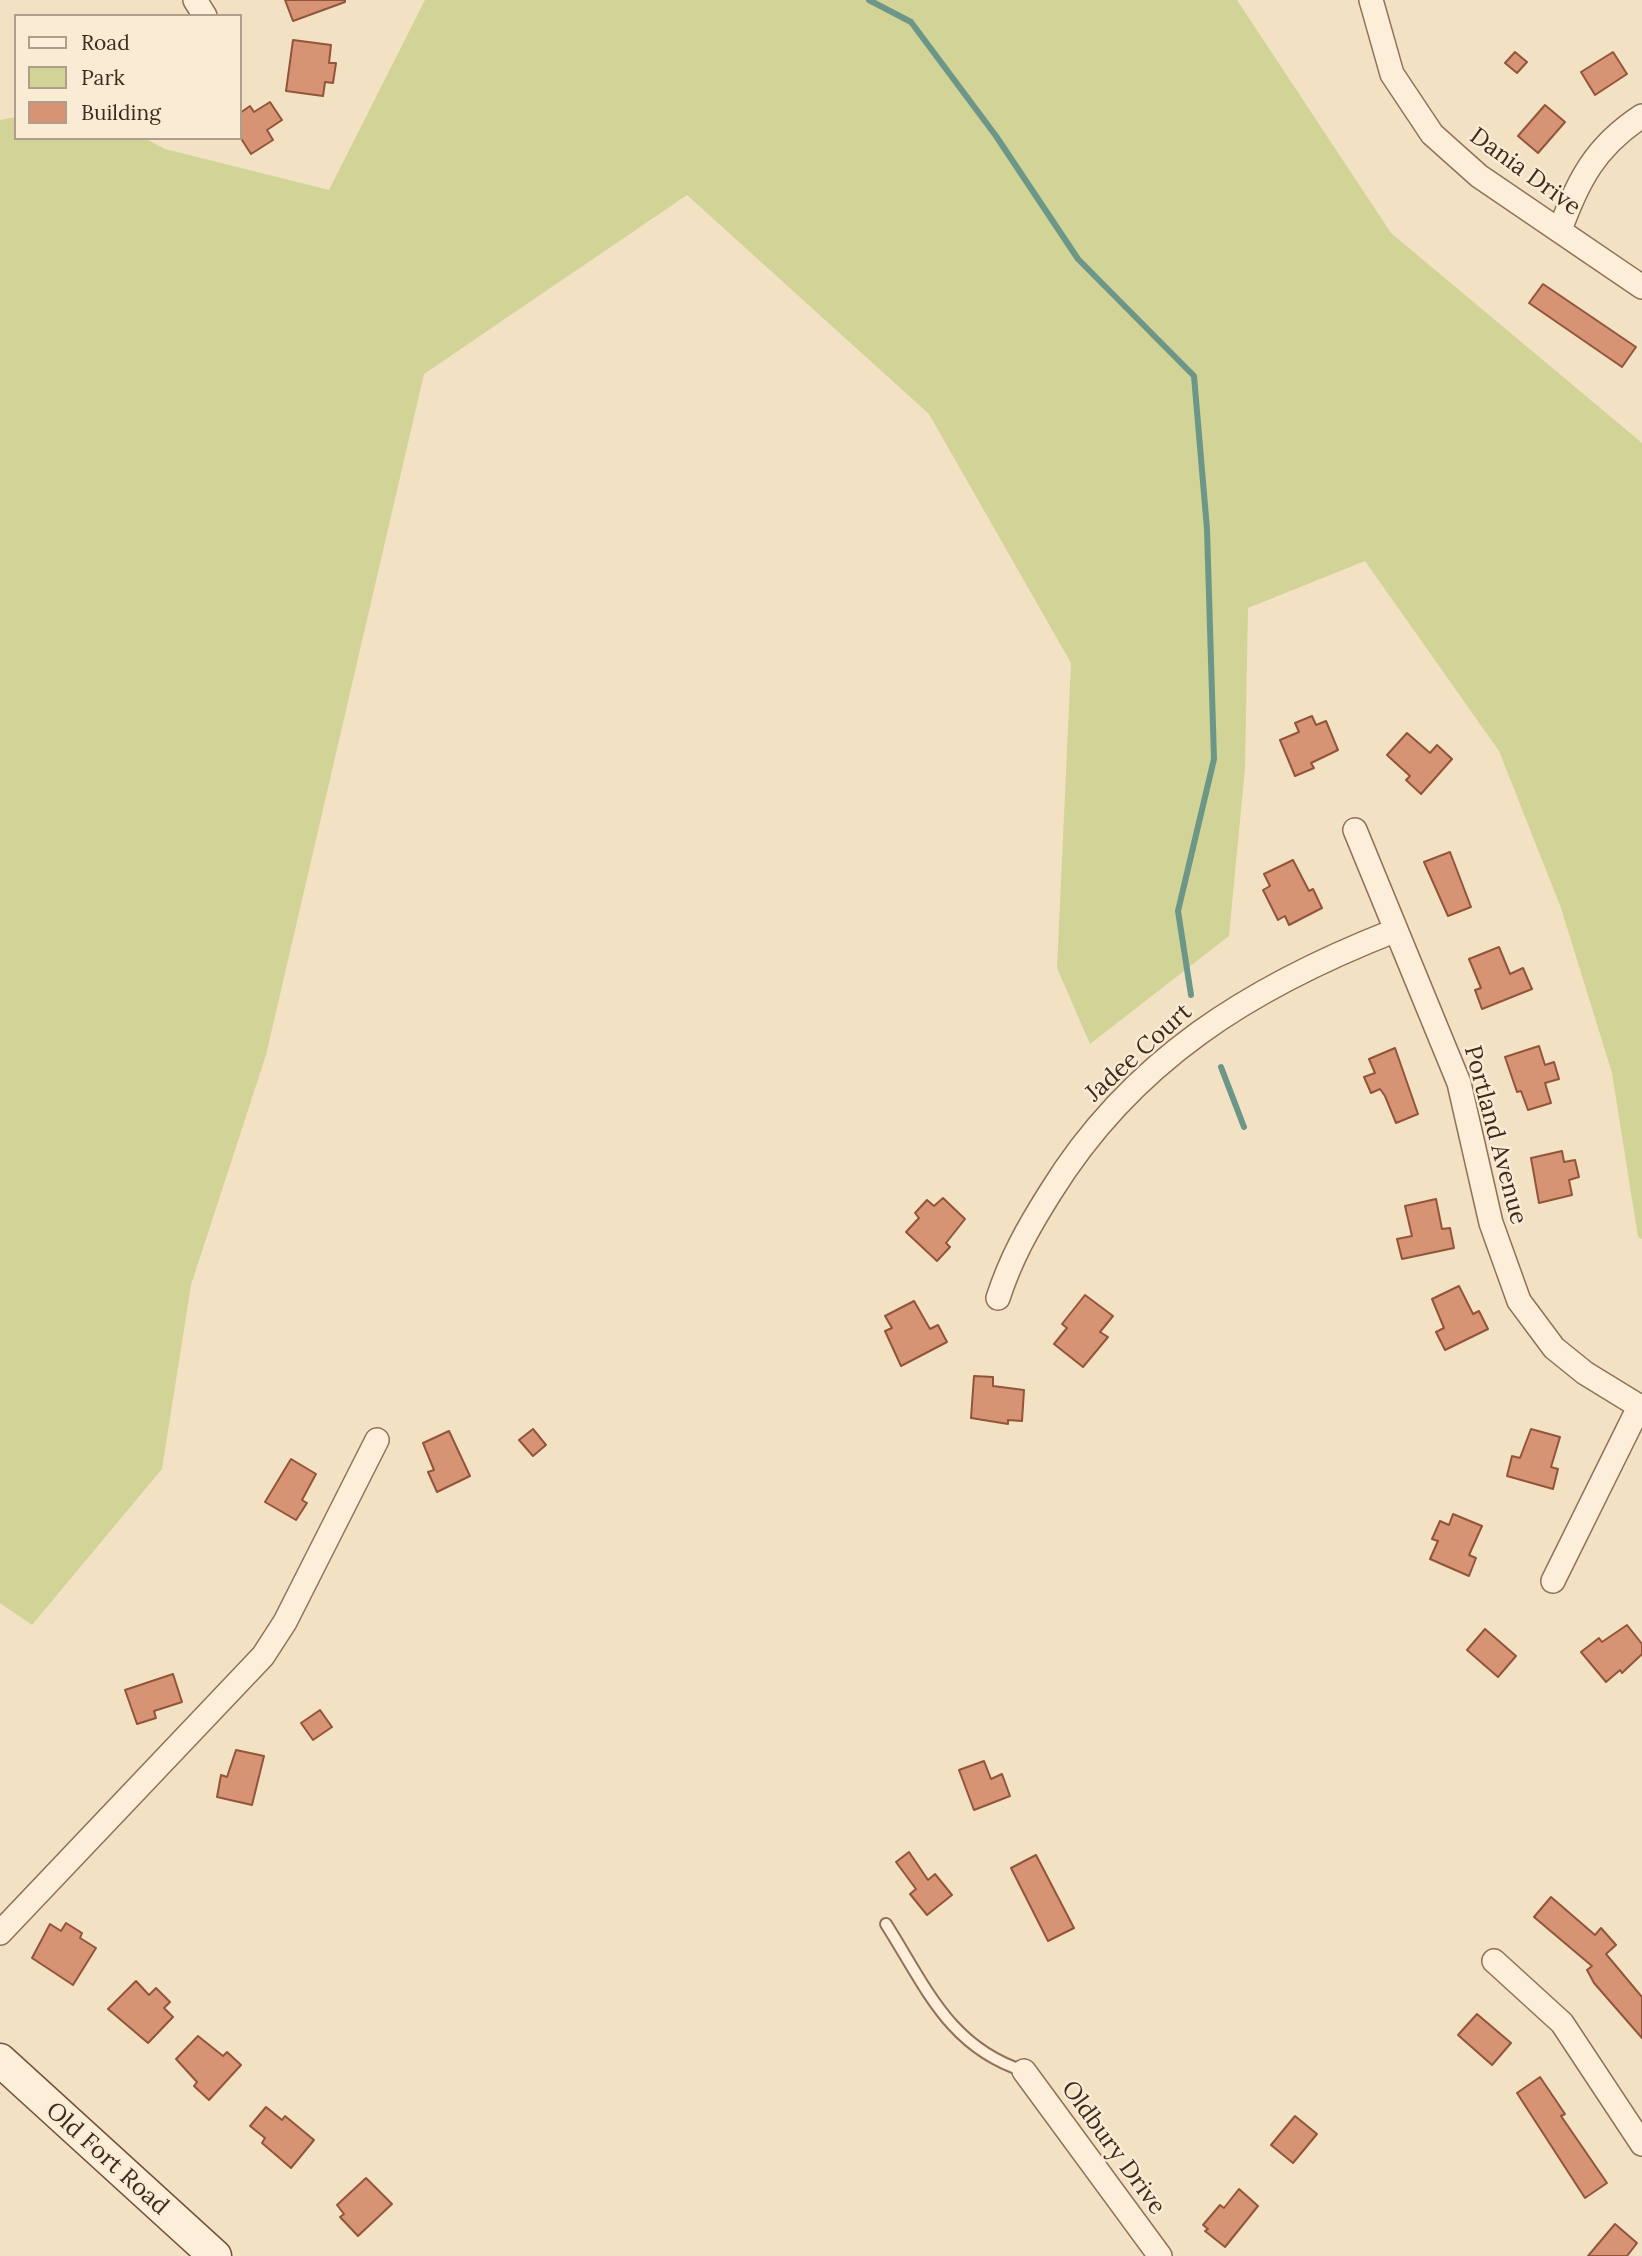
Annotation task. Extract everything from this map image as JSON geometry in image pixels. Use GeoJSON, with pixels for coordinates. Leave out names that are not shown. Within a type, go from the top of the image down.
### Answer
{"type":"FeatureCollection","features":[{"type":"Feature","properties":{"kind":"main road","name":"Old Fort Road"},"geometry":{"type":"LineString","coordinates":[[0,2060],[215,2256]]}},
{"type":"Feature","properties":{"kind":"street","name":"Dania Drive"},"geometry":{"type":"LineString","coordinates":[[1371,0],[1392,74],[1432,134],[1479,176],[1642,287]]}},
{"type":"Feature","properties":{"kind":"street"},"geometry":{"type":"LineString","coordinates":[[1560,230],[1576,187],[1600,152],[1620,130],[1642,116]]}},
{"type":"Feature","properties":{"kind":"street","name":"Portland Avenue"},"geometry":{"type":"LineString","coordinates":[[1355,830],[1394,931],[1459,1083],[1491,1223],[1519,1301],[1554,1348],[1585,1373],[1640,1407]]}},
{"type":"Feature","properties":{"kind":"street","name":"Jadee Court"},"geometry":{"type":"LineString","coordinates":[[998,1297],[1012,1257],[1061,1174],[1090,1134],[1140,1081],[1183,1043],[1259,992],[1345,950],[1394,931]]}},
{"type":"Feature","properties":{"kind":"street"},"geometry":{"type":"LineString","coordinates":[[1553,1581],[1640,1407]]}},
{"type":"Feature","properties":{"kind":"street"},"geometry":{"type":"LineString","coordinates":[[0,1933],[263,1656],[285,1622],[377,1440]]}},
{"type":"Feature","properties":{"kind":"street"},"geometry":{"type":"LineString","coordinates":[[1494,1961],[1562,2023],[1642,2144]]}},
{"type":"Feature","properties":{"kind":"street","name":"Oldbury Drive"},"geometry":{"type":"LineString","coordinates":[[1024,2071],[1160,2256]]}},
{"type":"Feature","properties":{"kind":"lane"},"geometry":{"type":"LineString","coordinates":[[887,1924],[933,2000],[961,2037],[996,2062],[1024,2071]]}},
{"type":"Feature","properties":{"kind":"green space"},"geometry":{"type":"Polygon","coordinates":[[[425,0],[1237,0],[1391,233],[1642,443],[1642,1239],[1638,1237],[1612,1073],[1561,908],[1499,751],[1365,561],[1248,608],[1245,768],[1229,936],[1090,1044],[1057,968],[1071,663],[929,414],[687,195],[424,374],[266,1055],[191,1285],[162,1469],[32,1625],[0,1603],[0,120],[14,117],[14,140],[148,140],[165,149],[329,190],[425,0]]]}},
{"type":"Feature","properties":{"kind":"building"},"geometry":{"type":"Polygon","coordinates":[[[285,0],[345,0],[345,2],[293,21],[285,0]]]}},
{"type":"Feature","properties":{"kind":"building"},"geometry":{"type":"Polygon","coordinates":[[[293,40],[331,45],[329,63],[336,63],[333,83],[325,82],[323,96],[286,91],[293,40]]]}},
{"type":"Feature","properties":{"kind":"building"},"geometry":{"type":"Polygon","coordinates":[[[1515,52],[1527,62],[1517,73],[1505,63],[1515,52]]]}},
{"type":"Feature","properties":{"kind":"building"},"geometry":{"type":"Polygon","coordinates":[[[1613,52],[1627,74],[1595,95],[1581,72],[1613,52]]]}},
{"type":"Feature","properties":{"kind":"building"},"geometry":{"type":"Polygon","coordinates":[[[270,102],[282,120],[267,130],[273,140],[251,154],[242,140],[242,112],[250,106],[254,112],[270,102]]]}},
{"type":"Feature","properties":{"kind":"building"},"geometry":{"type":"Polygon","coordinates":[[[1545,105],[1565,122],[1538,153],[1518,136],[1545,105]]]}},
{"type":"Feature","properties":{"kind":"building"},"geometry":{"type":"Polygon","coordinates":[[[1543,284],[1636,347],[1622,367],[1529,303],[1543,284]]]}},
{"type":"Feature","properties":{"kind":"building"},"geometry":{"type":"Polygon","coordinates":[[[1312,716],[1316,725],[1326,721],[1338,750],[1311,763],[1314,768],[1295,776],[1280,740],[1299,732],[1295,723],[1312,716]]]}},
{"type":"Feature","properties":{"kind":"building"},"geometry":{"type":"Polygon","coordinates":[[[1407,733],[1430,753],[1437,745],[1452,759],[1421,794],[1406,780],[1410,776],[1387,755],[1407,733]]]}},
{"type":"Feature","properties":{"kind":"building"},"geometry":{"type":"Polygon","coordinates":[[[1450,852],[1471,907],[1448,916],[1424,862],[1450,852]]]}},
{"type":"Feature","properties":{"kind":"building"},"geometry":{"type":"Polygon","coordinates":[[[1293,860],[1309,891],[1313,889],[1322,908],[1289,925],[1285,916],[1278,920],[1263,890],[1270,886],[1264,874],[1293,860]]]}},
{"type":"Feature","properties":{"kind":"building"},"geometry":{"type":"Polygon","coordinates":[[[1499,947],[1510,974],[1523,968],[1532,989],[1482,1009],[1475,990],[1481,988],[1469,959],[1499,947]]]}},
{"type":"Feature","properties":{"kind":"building"},"geometry":{"type":"Polygon","coordinates":[[[1539,1046],[1545,1065],[1554,1062],[1559,1079],[1545,1083],[1551,1103],[1528,1110],[1521,1091],[1517,1092],[1505,1057],[1539,1046]]]}},
{"type":"Feature","properties":{"kind":"building"},"geometry":{"type":"Polygon","coordinates":[[[1395,1048],[1418,1114],[1396,1123],[1385,1096],[1380,1089],[1371,1093],[1364,1077],[1375,1073],[1369,1059],[1395,1048]]]}},
{"type":"Feature","properties":{"kind":"building"},"geometry":{"type":"Polygon","coordinates":[[[1562,1151],[1564,1162],[1575,1160],[1579,1177],[1569,1180],[1572,1195],[1539,1203],[1531,1158],[1562,1151]]]}},
{"type":"Feature","properties":{"kind":"building"},"geometry":{"type":"Polygon","coordinates":[[[943,1198],[965,1219],[946,1243],[950,1247],[937,1261],[906,1232],[919,1218],[915,1213],[927,1200],[934,1206],[943,1198]]]}},
{"type":"Feature","properties":{"kind":"building"},"geometry":{"type":"Polygon","coordinates":[[[1436,1199],[1442,1229],[1450,1228],[1454,1248],[1402,1259],[1397,1239],[1412,1236],[1405,1206],[1436,1199]]]}},
{"type":"Feature","properties":{"kind":"building"},"geometry":{"type":"Polygon","coordinates":[[[1459,1286],[1473,1314],[1479,1311],[1488,1329],[1445,1350],[1436,1332],[1444,1328],[1432,1299],[1459,1286]]]}},
{"type":"Feature","properties":{"kind":"building"},"geometry":{"type":"Polygon","coordinates":[[[1085,1295],[1113,1316],[1100,1332],[1108,1337],[1083,1367],[1054,1344],[1067,1328],[1062,1324],[1085,1295]]]}},
{"type":"Feature","properties":{"kind":"building"},"geometry":{"type":"Polygon","coordinates":[[[914,1301],[930,1329],[938,1325],[947,1342],[901,1366],[885,1331],[892,1328],[885,1316],[914,1301]]]}},
{"type":"Feature","properties":{"kind":"building"},"geometry":{"type":"Polygon","coordinates":[[[974,1376],[993,1377],[993,1386],[1024,1390],[1022,1421],[1008,1420],[1008,1424],[971,1418],[974,1376]]]}},
{"type":"Feature","properties":{"kind":"building"},"geometry":{"type":"Polygon","coordinates":[[[533,1429],[546,1445],[533,1456],[519,1440],[533,1429]]]}},
{"type":"Feature","properties":{"kind":"building"},"geometry":{"type":"Polygon","coordinates":[[[1531,1429],[1560,1437],[1551,1467],[1558,1469],[1553,1489],[1507,1476],[1512,1456],[1520,1458],[1531,1429]]]}},
{"type":"Feature","properties":{"kind":"building"},"geometry":{"type":"Polygon","coordinates":[[[449,1431],[470,1476],[437,1492],[428,1472],[434,1470],[423,1443],[449,1431]]]}},
{"type":"Feature","properties":{"kind":"building"},"geometry":{"type":"Polygon","coordinates":[[[291,1459],[316,1474],[302,1500],[307,1503],[296,1520],[265,1502],[291,1459]]]}},
{"type":"Feature","properties":{"kind":"building"},"geometry":{"type":"Polygon","coordinates":[[[1453,1514],[1482,1526],[1469,1555],[1476,1558],[1469,1576],[1430,1559],[1438,1541],[1432,1539],[1440,1521],[1449,1525],[1453,1514]]]}},
{"type":"Feature","properties":{"kind":"building"},"geometry":{"type":"Polygon","coordinates":[[[1627,1625],[1642,1644],[1642,1654],[1622,1673],[1620,1670],[1606,1682],[1581,1652],[1599,1638],[1602,1642],[1627,1625]]]}},
{"type":"Feature","properties":{"kind":"building"},"geometry":{"type":"Polygon","coordinates":[[[1485,1629],[1516,1656],[1498,1677],[1467,1650],[1485,1629]]]}},
{"type":"Feature","properties":{"kind":"building"},"geometry":{"type":"Polygon","coordinates":[[[173,1674],[182,1702],[154,1711],[156,1718],[137,1724],[125,1690],[173,1674]]]}},
{"type":"Feature","properties":{"kind":"building"},"geometry":{"type":"Polygon","coordinates":[[[320,1710],[332,1727],[313,1740],[301,1723],[320,1710]]]}},
{"type":"Feature","properties":{"kind":"building"},"geometry":{"type":"Polygon","coordinates":[[[236,1750],[264,1756],[252,1805],[217,1797],[221,1775],[227,1777],[236,1750]]]}},
{"type":"Feature","properties":{"kind":"building"},"geometry":{"type":"Polygon","coordinates":[[[984,1761],[991,1779],[1002,1774],[1010,1796],[974,1810],[959,1770],[984,1761]]]}},
{"type":"Feature","properties":{"kind":"building"},"geometry":{"type":"Polygon","coordinates":[[[909,1852],[928,1880],[935,1874],[952,1895],[927,1915],[910,1894],[916,1889],[896,1862],[909,1852]]]}},
{"type":"Feature","properties":{"kind":"building"},"geometry":{"type":"Polygon","coordinates":[[[1036,1855],[1074,1928],[1048,1941],[1011,1868],[1036,1855]]]}},
{"type":"Feature","properties":{"kind":"building"},"geometry":{"type":"Polygon","coordinates":[[[1551,1897],[1595,1935],[1601,1928],[1616,1945],[1606,1954],[1642,1997],[1642,2038],[1594,1983],[1587,1970],[1592,1966],[1534,1917],[1551,1897]]]}},
{"type":"Feature","properties":{"kind":"building"},"geometry":{"type":"Polygon","coordinates":[[[66,1923],[82,1933],[80,1938],[96,1948],[73,1985],[32,1958],[50,1924],[61,1931],[66,1923]]]}},
{"type":"Feature","properties":{"kind":"building"},"geometry":{"type":"Polygon","coordinates":[[[136,1981],[149,1995],[156,1988],[170,2002],[164,2008],[173,2017],[148,2043],[108,2009],[136,1981]]]}},
{"type":"Feature","properties":{"kind":"building"},"geometry":{"type":"Polygon","coordinates":[[[1477,2014],[1511,2043],[1492,2065],[1458,2035],[1477,2014]]]}},
{"type":"Feature","properties":{"kind":"building"},"geometry":{"type":"Polygon","coordinates":[[[198,2036],[223,2056],[227,2052],[241,2065],[209,2100],[194,2086],[197,2082],[176,2059],[198,2036]]]}},
{"type":"Feature","properties":{"kind":"building"},"geometry":{"type":"Polygon","coordinates":[[[1540,2077],[1565,2114],[1561,2116],[1607,2183],[1585,2198],[1517,2093],[1540,2077]]]}},
{"type":"Feature","properties":{"kind":"building"},"geometry":{"type":"Polygon","coordinates":[[[266,2107],[282,2120],[285,2116],[314,2140],[291,2168],[262,2143],[265,2138],[250,2126],[266,2107]]]}},
{"type":"Feature","properties":{"kind":"building"},"geometry":{"type":"Polygon","coordinates":[[[1295,2116],[1317,2134],[1293,2163],[1271,2145],[1295,2116]]]}},
{"type":"Feature","properties":{"kind":"building"},"geometry":{"type":"Polygon","coordinates":[[[366,2178],[392,2204],[358,2236],[340,2217],[344,2214],[337,2205],[366,2178]]]}},
{"type":"Feature","properties":{"kind":"building"},"geometry":{"type":"Polygon","coordinates":[[[1239,2189],[1258,2206],[1225,2247],[1205,2231],[1208,2229],[1203,2225],[1220,2205],[1224,2208],[1239,2189]]]}},
{"type":"Feature","properties":{"kind":"building"},"geometry":{"type":"Polygon","coordinates":[[[1615,2224],[1637,2243],[1627,2256],[1588,2256],[1615,2224]]]}},
{"type":"Feature","properties":{"kind":"waterway"},"geometry":{"type":"LineString","coordinates":[[869,0],[911,22],[996,136],[1078,259],[1194,376],[1207,529],[1214,759],[1178,911],[1191,995]]}},
{"type":"Feature","properties":{"kind":"waterway"},"geometry":{"type":"LineString","coordinates":[[1221,1067],[1244,1127]]}}]}
